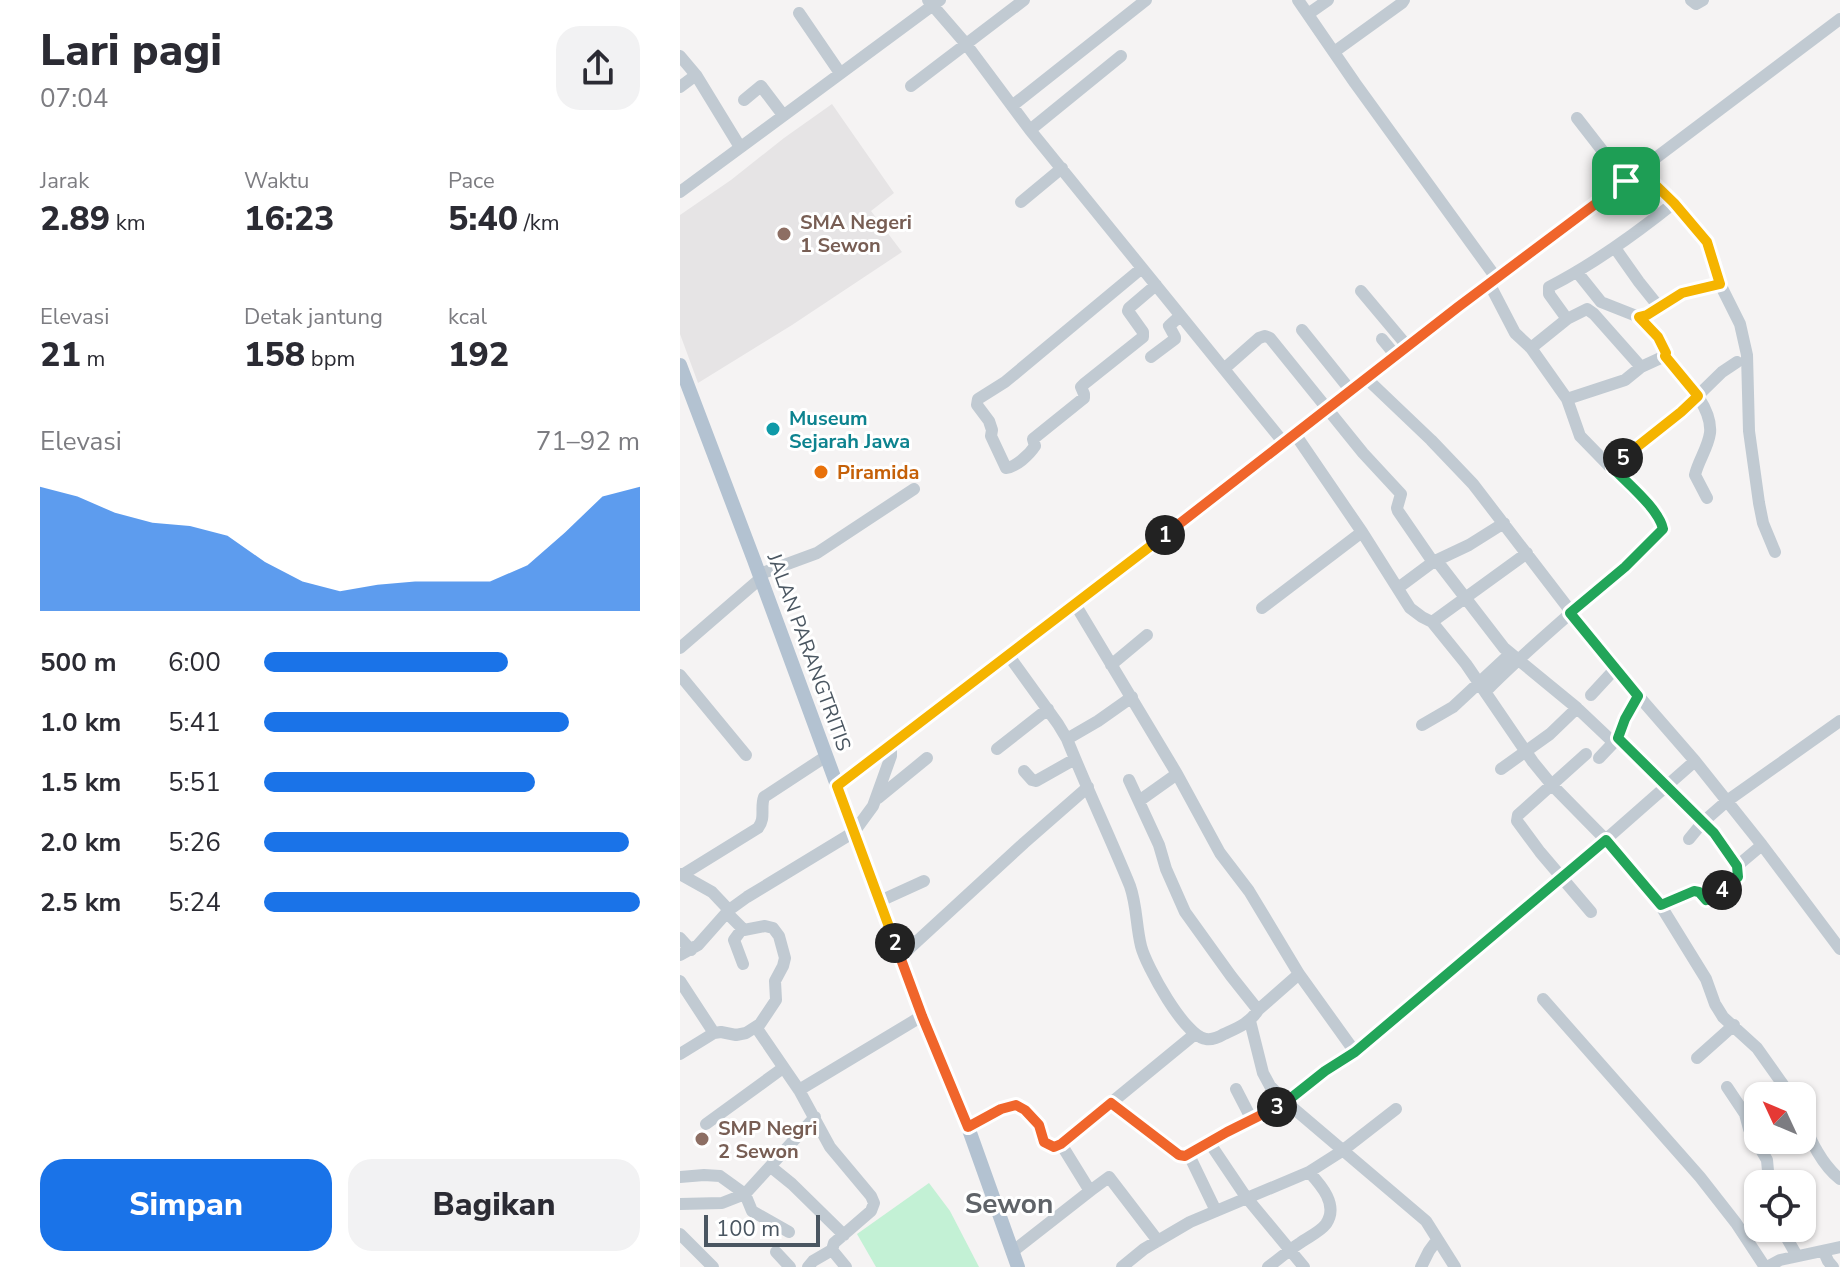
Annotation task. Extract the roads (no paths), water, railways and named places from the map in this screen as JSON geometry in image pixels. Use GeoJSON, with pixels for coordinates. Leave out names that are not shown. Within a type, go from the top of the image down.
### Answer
{"type":"FeatureCollection","features":[{"type":"Feature","properties":{"kind":"main road","name":"JALAN PARANGTRITIS"},"geometry":{"type":"LineString","coordinates":[[680,365],[1018,1267]]}},
{"type":"Feature","properties":{"kind":"street"},"geometry":{"type":"LineString","coordinates":[[911,86],[1024,0]]}},
{"type":"Feature","properties":{"kind":"street"},"geometry":{"type":"LineString","coordinates":[[1012,106],[1146,0]]}},
{"type":"Feature","properties":{"kind":"street"},"geometry":{"type":"LineString","coordinates":[[1298,0],[1493,282],[1515,333],[1531,348],[1567,399],[1580,436],[1655,513],[1663,529],[1625,567],[1514,656],[1482,688],[1422,725]]}},
{"type":"Feature","properties":{"kind":"street"},"geometry":{"type":"LineString","coordinates":[[1308,14],[1328,0]]}},
{"type":"Feature","properties":{"kind":"street"},"geometry":{"type":"LineString","coordinates":[[1334,52],[1404,0]]}},
{"type":"Feature","properties":{"kind":"street"},"geometry":{"type":"LineString","coordinates":[[1691,0],[1696,4],[1703,0]]}},
{"type":"Feature","properties":{"kind":"street"},"geometry":{"type":"LineString","coordinates":[[680,192],[934,2],[1030,130],[1284,443]]}},
{"type":"Feature","properties":{"kind":"street"},"geometry":{"type":"LineString","coordinates":[[799,13],[840,73]]}},
{"type":"Feature","properties":{"kind":"street"},"geometry":{"type":"LineString","coordinates":[[837,786],[1840,19]]}},
{"type":"Feature","properties":{"kind":"street"},"geometry":{"type":"LineString","coordinates":[[680,56],[696,75],[740,147]]}},
{"type":"Feature","properties":{"kind":"street"},"geometry":{"type":"LineString","coordinates":[[1030,130],[1121,56]]}},
{"type":"Feature","properties":{"kind":"street"},"geometry":{"type":"LineString","coordinates":[[680,87],[696,75]]}},
{"type":"Feature","properties":{"kind":"street"},"geometry":{"type":"LineString","coordinates":[[744,100],[761,86],[783,115]]}},
{"type":"Feature","properties":{"kind":"street"},"geometry":{"type":"LineString","coordinates":[[1577,118],[1626,181]]}},
{"type":"Feature","properties":{"kind":"street"},"geometry":{"type":"LineString","coordinates":[[1021,202],[1062,168]]}},
{"type":"Feature","properties":{"kind":"street"},"geometry":{"type":"LineString","coordinates":[[1640,170],[1707,242],[1720,284],[1744,334],[1749,431],[1763,523],[1775,552]]}},
{"type":"Feature","properties":{"kind":"street"},"geometry":{"type":"LineString","coordinates":[[1567,319],[1548,289],[1615,248],[1671,205]]}},
{"type":"Feature","properties":{"kind":"street"},"geometry":{"type":"LineString","coordinates":[[1615,248],[1659,307]]}},
{"type":"Feature","properties":{"kind":"street"},"geometry":{"type":"LineString","coordinates":[[1142,268],[1005,382],[978,399],[977,405],[989,421],[991,436],[1006,468],[1031,453],[1035,446],[1033,439],[1084,398],[1081,387],[1084,384],[1143,337],[1143,332],[1128,311],[1156,285]]}},
{"type":"Feature","properties":{"kind":"street"},"geometry":{"type":"LineString","coordinates":[[1577,272],[1601,302],[1639,317],[1658,337],[1665,356],[1698,396],[1710,430],[1695,475],[1707,498]]}},
{"type":"Feature","properties":{"kind":"street"},"geometry":{"type":"LineString","coordinates":[[1639,317],[1682,293],[1720,284]]}},
{"type":"Feature","properties":{"kind":"street"},"geometry":{"type":"LineString","coordinates":[[1361,291],[1408,347]]}},
{"type":"Feature","properties":{"kind":"street"},"geometry":{"type":"LineString","coordinates":[[1531,348],[1567,319],[1583,310],[1590,310],[1641,367]]}},
{"type":"Feature","properties":{"kind":"street"},"geometry":{"type":"LineString","coordinates":[[1151,357],[1175,339],[1169,326],[1180,316]]}},
{"type":"Feature","properties":{"kind":"street"},"geometry":{"type":"LineString","coordinates":[[1302,330],[1351,391]]}},
{"type":"Feature","properties":{"kind":"street"},"geometry":{"type":"LineString","coordinates":[[1225,368],[1259,338],[1270,338],[1363,453],[1401,494],[1398,511],[1435,562],[1514,656],[1666,785],[1714,833],[1737,866],[1738,877],[1706,900],[1694,891],[1661,905]]}},
{"type":"Feature","properties":{"kind":"street"},"geometry":{"type":"LineString","coordinates":[[1382,339],[1396,356]]}},
{"type":"Feature","properties":{"kind":"street"},"geometry":{"type":"LineString","coordinates":[[1567,399],[1625,380],[1641,367],[1665,356]]}},
{"type":"Feature","properties":{"kind":"street"},"geometry":{"type":"LineString","coordinates":[[1613,468],[1737,362]]}},
{"type":"Feature","properties":{"kind":"street"},"geometry":{"type":"LineString","coordinates":[[1367,379],[1456,465],[1615,669],[1695,761],[1762,845],[1840,949]]}},
{"type":"Feature","properties":{"kind":"street"},"geometry":{"type":"LineString","coordinates":[[1295,434],[1410,608],[1432,622],[1551,784],[1606,840],[1661,905],[1706,979],[1723,1017],[1757,1048],[1781,1082]]}},
{"type":"Feature","properties":{"kind":"street"},"geometry":{"type":"LineString","coordinates":[[680,648],[760,576],[817,553],[914,489]]}},
{"type":"Feature","properties":{"kind":"street"},"geometry":{"type":"LineString","coordinates":[[1398,588],[1435,562],[1504,523]]}},
{"type":"Feature","properties":{"kind":"street"},"geometry":{"type":"LineString","coordinates":[[1262,608],[1362,532]]}},
{"type":"Feature","properties":{"kind":"street"},"geometry":{"type":"LineString","coordinates":[[1432,622],[1527,553]]}},
{"type":"Feature","properties":{"kind":"street"},"geometry":{"type":"LineString","coordinates":[[1075,604],[1177,774],[1220,853],[1249,891],[1299,974],[1355,1052]]}},
{"type":"Feature","properties":{"kind":"street"},"geometry":{"type":"LineString","coordinates":[[1111,665],[1147,635]]}},
{"type":"Feature","properties":{"kind":"street"},"geometry":{"type":"LineString","coordinates":[[1009,656],[1067,739],[1134,896],[1141,947],[1154,977],[1171,1005],[1195,1034],[1208,1040],[1217,1038],[1254,1016],[1299,974]]}},
{"type":"Feature","properties":{"kind":"street"},"geometry":{"type":"LineString","coordinates":[[1591,695],[1615,669]]}},
{"type":"Feature","properties":{"kind":"street"},"geometry":{"type":"LineString","coordinates":[[680,675],[746,755]]}},
{"type":"Feature","properties":{"kind":"street"},"geometry":{"type":"LineString","coordinates":[[1591,912],[1517,821],[1518,815],[1551,784],[1616,741],[1638,696]]}},
{"type":"Feature","properties":{"kind":"street"},"geometry":{"type":"LineString","coordinates":[[1067,739],[1132,697]]}},
{"type":"Feature","properties":{"kind":"street"},"geometry":{"type":"LineString","coordinates":[[1501,769],[1550,734],[1577,708]]}},
{"type":"Feature","properties":{"kind":"street"},"geometry":{"type":"LineString","coordinates":[[997,749],[1048,709]]}},
{"type":"Feature","properties":{"kind":"street"},"geometry":{"type":"LineString","coordinates":[[1689,839],[1727,801],[1840,721]]}},
{"type":"Feature","properties":{"kind":"street"},"geometry":{"type":"LineString","coordinates":[[680,938],[686,953],[707,937],[728,912],[747,897],[854,832],[875,800],[891,756],[891,745]]}},
{"type":"Feature","properties":{"kind":"street"},"geometry":{"type":"LineString","coordinates":[[680,1054],[714,1033],[736,1035],[756,1027],[776,1000],[775,981],[783,966],[784,953],[779,936],[771,927],[742,929],[712,892],[681,875],[758,828],[763,822],[764,797],[825,757]]}},
{"type":"Feature","properties":{"kind":"street"},"geometry":{"type":"LineString","coordinates":[[875,800],[927,758]]}},
{"type":"Feature","properties":{"kind":"street"},"geometry":{"type":"LineString","coordinates":[[1024,771],[1036,781],[1075,759]]}},
{"type":"Feature","properties":{"kind":"street"},"geometry":{"type":"LineString","coordinates":[[1111,1103],[1179,1155],[1185,1156],[1286,1102],[1355,1052],[1562,878],[1695,761]]}},
{"type":"Feature","properties":{"kind":"street"},"geometry":{"type":"LineString","coordinates":[[1139,801],[1177,774]]}},
{"type":"Feature","properties":{"kind":"street"},"geometry":{"type":"LineString","coordinates":[[1129,780],[1185,912],[1231,976],[1254,1016],[1263,1073],[1270,1086],[1426,1221],[1455,1267]]}},
{"type":"Feature","properties":{"kind":"street"},"geometry":{"type":"LineString","coordinates":[[900,957],[1088,787]]}},
{"type":"Feature","properties":{"kind":"street"},"geometry":{"type":"LineString","coordinates":[[1737,866],[1762,845]]}},
{"type":"Feature","properties":{"kind":"street"},"geometry":{"type":"LineString","coordinates":[[880,901],[924,881]]}},
{"type":"Feature","properties":{"kind":"street"},"geometry":{"type":"LineString","coordinates":[[742,929],[734,940],[743,964]]}},
{"type":"Feature","properties":{"kind":"street"},"geometry":{"type":"LineString","coordinates":[[680,981],[714,1033]]}},
{"type":"Feature","properties":{"kind":"street"},"geometry":{"type":"LineString","coordinates":[[1543,999],[1700,1177],[1766,1267],[1780,1260],[1840,1247]]}},
{"type":"Feature","properties":{"kind":"street"},"geometry":{"type":"LineString","coordinates":[[799,1090],[922,1016]]}},
{"type":"Feature","properties":{"kind":"street"},"geometry":{"type":"LineString","coordinates":[[1697,1058],[1734,1025]]}},
{"type":"Feature","properties":{"kind":"street"},"geometry":{"type":"LineString","coordinates":[[756,1027],[799,1090],[830,1147],[874,1203],[871,1211],[834,1243],[832,1250],[808,1267]]}},
{"type":"Feature","properties":{"kind":"street"},"geometry":{"type":"LineString","coordinates":[[968,1127],[1001,1109],[1016,1105],[1039,1125],[1046,1144],[1052,1147],[1061,1144],[1195,1034]]}},
{"type":"Feature","properties":{"kind":"street"},"geometry":{"type":"LineString","coordinates":[[706,1124],[783,1068]]}},
{"type":"Feature","properties":{"kind":"street"},"geometry":{"type":"LineString","coordinates":[[1727,1087],[1745,1114],[1749,1129],[1767,1160],[1768,1170]]}},
{"type":"Feature","properties":{"kind":"street"},"geometry":{"type":"LineString","coordinates":[[1236,1089],[1252,1120]]}},
{"type":"Feature","properties":{"kind":"street"},"geometry":{"type":"LineString","coordinates":[[1122,1267],[1190,1222],[1309,1172],[1396,1109]]}},
{"type":"Feature","properties":{"kind":"street"},"geometry":{"type":"LineString","coordinates":[[680,1204],[722,1203],[745,1194],[815,1117]]}},
{"type":"Feature","properties":{"kind":"street"},"geometry":{"type":"LineString","coordinates":[[1209,1142],[1246,1197],[1304,1267]]}},
{"type":"Feature","properties":{"kind":"street"},"geometry":{"type":"LineString","coordinates":[[1061,1144],[1090,1191]]}},
{"type":"Feature","properties":{"kind":"street"},"geometry":{"type":"LineString","coordinates":[[1816,1148],[1840,1179]]}},
{"type":"Feature","properties":{"kind":"street"},"geometry":{"type":"LineString","coordinates":[[1189,1155],[1216,1211]]}},
{"type":"Feature","properties":{"kind":"street"},"geometry":{"type":"LineString","coordinates":[[771,1167],[844,1235]]}},
{"type":"Feature","properties":{"kind":"street"},"geometry":{"type":"LineString","coordinates":[[1268,1267],[1325,1225],[1330,1214],[1323,1188],[1309,1172]]}},
{"type":"Feature","properties":{"kind":"street"},"geometry":{"type":"LineString","coordinates":[[680,1177],[720,1176],[745,1194],[752,1211],[789,1232]]}},
{"type":"Feature","properties":{"kind":"street"},"geometry":{"type":"LineString","coordinates":[[1012,1252],[1109,1177],[1158,1241]]}},
{"type":"Feature","properties":{"kind":"street"},"geometry":{"type":"LineString","coordinates":[[680,1234],[713,1267]]}},
{"type":"Feature","properties":{"kind":"street"},"geometry":{"type":"LineString","coordinates":[[1421,1267],[1437,1240]]}},
{"type":"Feature","properties":{"kind":"street"},"geometry":{"type":"LineString","coordinates":[[1789,1242],[1797,1256]]}},
{"type":"Feature","properties":{"kind":"street"},"geometry":{"type":"LineString","coordinates":[[832,1250],[846,1267]]}},
{"type":"Feature","properties":{"kind":"street"},"geometry":{"type":"LineString","coordinates":[[776,1252],[789,1267]]}},
{"type":"Feature","properties":{"kind":"street"},"geometry":{"type":"LineString","coordinates":[[1824,1252],[1833,1267]]}},
{"type":"Feature","properties":{"kind":"place","name":"SMA Negeri 1 Sewon"},"geometry":{"type":"Point","coordinates":[784,234]}},
{"type":"Feature","properties":{"kind":"place","name":"Museum Sejarah Jawa"},"geometry":{"type":"Point","coordinates":[773,429]}},
{"type":"Feature","properties":{"kind":"place","name":"Piramida"},"geometry":{"type":"Point","coordinates":[821,472]}},
{"type":"Feature","properties":{"kind":"place","name":"SMP Negri 2 Sewon"},"geometry":{"type":"Point","coordinates":[702,1139]}},
{"type":"Feature","properties":{"kind":"district","name":"Sewon"},"geometry":{"type":"Point","coordinates":[1009,1204]}}]}
